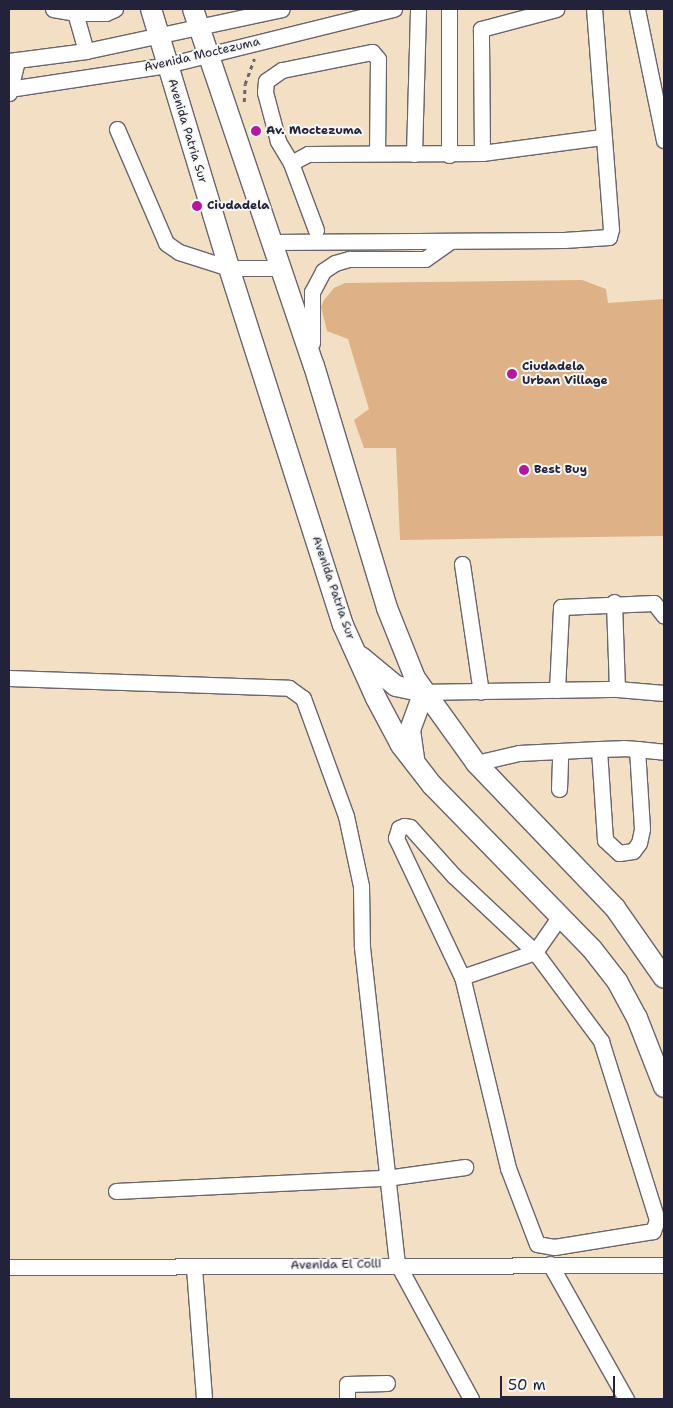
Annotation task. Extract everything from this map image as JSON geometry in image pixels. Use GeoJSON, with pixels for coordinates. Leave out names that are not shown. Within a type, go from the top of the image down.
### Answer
{"type":"FeatureCollection","features":[{"type":"Feature","properties":{"kind":"main road","name":"Avenida Patria Sur"},"geometry":{"type":"LineString","coordinates":[[151,9],[229,268],[343,624],[376,698],[414,762],[432,785],[592,949],[617,981],[637,1018],[664,1087]]}},
{"type":"Feature","properties":{"kind":"main road"},"geometry":{"type":"LineString","coordinates":[[196,17],[314,366],[387,608],[415,678],[476,763],[615,908],[664,978]]}},
{"type":"Feature","properties":{"kind":"main road"},"geometry":{"type":"LineString","coordinates":[[354,650],[374,670],[396,686],[424,692]]}},
{"type":"Feature","properties":{"kind":"main road"},"geometry":{"type":"LineString","coordinates":[[414,762],[410,730],[424,692]]}},
{"type":"Feature","properties":{"kind":"street"},"geometry":{"type":"LineString","coordinates":[[53,9],[75,13],[106,13],[116,9]]}},
{"type":"Feature","properties":{"kind":"street"},"geometry":{"type":"LineString","coordinates":[[9,91],[13,60],[86,51],[158,34],[196,17],[278,9]]}},
{"type":"Feature","properties":{"kind":"street","name":"Avenida Moctezuma"},"geometry":{"type":"LineString","coordinates":[[9,91],[168,65],[394,9]]}},
{"type":"Feature","properties":{"kind":"street"},"geometry":{"type":"LineString","coordinates":[[414,154],[418,9]]}},
{"type":"Feature","properties":{"kind":"street"},"geometry":{"type":"LineString","coordinates":[[448,9],[449,154]]}},
{"type":"Feature","properties":{"kind":"street"},"geometry":{"type":"LineString","coordinates":[[482,153],[481,29],[556,9]]}},
{"type":"Feature","properties":{"kind":"street"},"geometry":{"type":"LineString","coordinates":[[272,242],[449,242],[609,237],[594,9]]}},
{"type":"Feature","properties":{"kind":"street"},"geometry":{"type":"LineString","coordinates":[[637,9],[657,65],[664,140]]}},
{"type":"Feature","properties":{"kind":"street"},"geometry":{"type":"LineString","coordinates":[[75,13],[86,51]]}},
{"type":"Feature","properties":{"kind":"street"},"geometry":{"type":"LineString","coordinates":[[316,230],[291,163],[278,141],[265,92],[266,81],[282,70],[372,52],[378,59],[377,154]]}},
{"type":"Feature","properties":{"kind":"street"},"geometry":{"type":"LineString","coordinates":[[117,129],[166,243],[179,252],[229,268],[281,268]]}},
{"type":"Feature","properties":{"kind":"street"},"geometry":{"type":"LineString","coordinates":[[291,163],[308,154],[482,153],[602,137]]}},
{"type":"Feature","properties":{"kind":"street"},"geometry":{"type":"LineString","coordinates":[[314,366],[310,323],[312,292],[323,272],[335,263],[349,259],[425,259],[449,242]]}},
{"type":"Feature","properties":{"kind":"street"},"geometry":{"type":"LineString","coordinates":[[462,564],[482,692]]}},
{"type":"Feature","properties":{"kind":"street"},"geometry":{"type":"LineString","coordinates":[[557,690],[561,606],[614,602],[654,603],[664,616]]}},
{"type":"Feature","properties":{"kind":"street"},"geometry":{"type":"LineString","coordinates":[[614,602],[616,689]]}},
{"type":"Feature","properties":{"kind":"street"},"geometry":{"type":"LineString","coordinates":[[9,678],[289,688],[299,693],[346,816],[361,886],[362,948],[386,1178],[397,1263],[470,1399]]}},
{"type":"Feature","properties":{"kind":"street"},"geometry":{"type":"LineString","coordinates":[[424,692],[616,689],[664,693]]}},
{"type":"Feature","properties":{"kind":"street"},"geometry":{"type":"LineString","coordinates":[[476,763],[519,753],[599,749],[637,749],[664,752]]}},
{"type":"Feature","properties":{"kind":"street"},"geometry":{"type":"LineString","coordinates":[[599,749],[605,840],[619,853],[633,851],[641,836],[637,749]]}},
{"type":"Feature","properties":{"kind":"street"},"geometry":{"type":"LineString","coordinates":[[559,789],[560,751]]}},
{"type":"Feature","properties":{"kind":"street"},"geometry":{"type":"LineString","coordinates":[[404,826],[410,827],[454,876],[535,952],[601,1041],[657,1220],[653,1230],[554,1247],[537,1244],[508,1168],[462,977],[396,838],[399,828],[404,826]]}},
{"type":"Feature","properties":{"kind":"street"},"geometry":{"type":"LineString","coordinates":[[462,977],[535,952],[560,916]]}},
{"type":"Feature","properties":{"kind":"street"},"geometry":{"type":"LineString","coordinates":[[116,1191],[386,1178],[465,1167]]}},
{"type":"Feature","properties":{"kind":"street","name":"Avenida El Colli"},"geometry":{"type":"LineString","coordinates":[[9,1268],[194,1268],[397,1263],[664,1264]]}},
{"type":"Feature","properties":{"kind":"street"},"geometry":{"type":"LineString","coordinates":[[550,1264],[626,1399]]}},
{"type":"Feature","properties":{"kind":"street"},"geometry":{"type":"LineString","coordinates":[[194,1268],[204,1399]]}},
{"type":"Feature","properties":{"kind":"street"},"geometry":{"type":"LineString","coordinates":[[347,1399],[347,1384],[387,1382]]}},
{"type":"Feature","properties":{"kind":"building","name":"Ciudadela Urban Village"},"geometry":{"type":"Polygon","coordinates":[[[582,280],[606,289],[608,303],[664,299],[664,536],[400,540],[396,448],[364,448],[354,420],[369,409],[348,339],[327,331],[321,307],[324,300],[334,288],[345,283],[582,280]]]}},
{"type":"Feature","properties":{"kind":"place","name":"Av. Moctezuma"},"geometry":{"type":"Point","coordinates":[256,131]}},
{"type":"Feature","properties":{"kind":"place","name":"Ciudadela"},"geometry":{"type":"Point","coordinates":[197,206]}},
{"type":"Feature","properties":{"kind":"place","name":"Ciudadela Urban Village"},"geometry":{"type":"Point","coordinates":[512,374]}},
{"type":"Feature","properties":{"kind":"place","name":"Best Buy"},"geometry":{"type":"Point","coordinates":[524,470]}}]}
